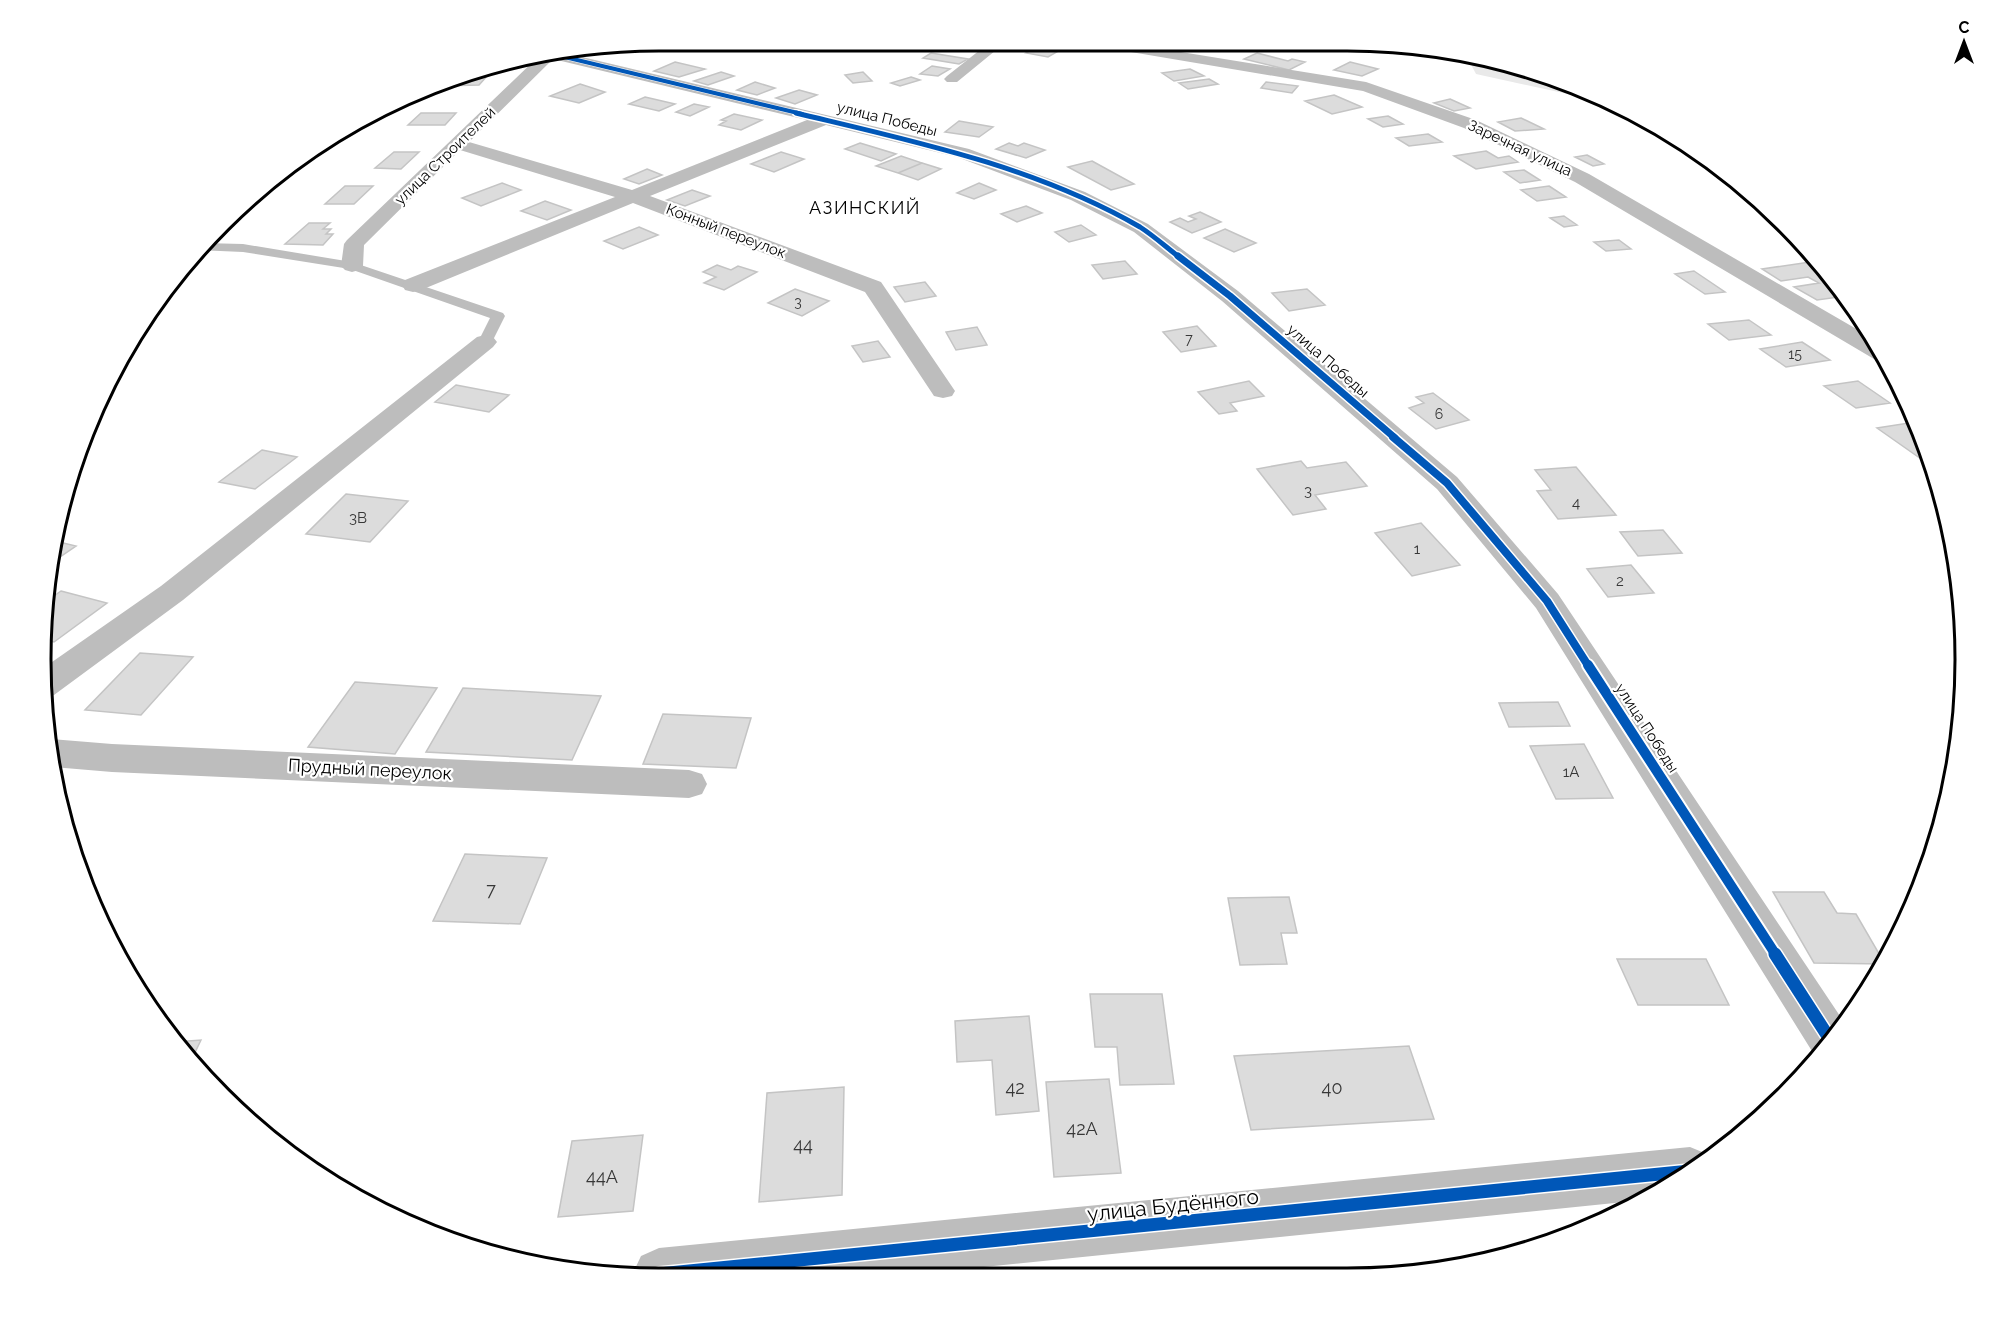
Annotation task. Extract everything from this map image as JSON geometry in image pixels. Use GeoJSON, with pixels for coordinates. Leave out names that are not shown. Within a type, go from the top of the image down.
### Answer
{"type":"FeatureCollection","features":[{"type":"Feature","properties":{"kind":"street"},"geometry":{"type":"LineString","coordinates":[[952,79],[988,51]]}},
{"type":"Feature","properties":{"kind":"street","name":"Заречная улица"},"geometry":{"type":"LineString","coordinates":[[1149,51],[1366,87],[1470,124],[1582,178],[1867,345]]}},
{"type":"Feature","properties":{"kind":"street","name":"улица Победы"},"geometry":{"type":"LineString","coordinates":[[570,58],[963,153],[1078,196],[1141,228],[1230,296],[1448,483],[1547,601],[1826,1034]]}},
{"type":"Feature","properties":{"kind":"street","name":"улица Строителей"},"geometry":{"type":"LineString","coordinates":[[352,266],[354,244],[539,63]]}},
{"type":"Feature","properties":{"kind":"street"},"geometry":{"type":"LineString","coordinates":[[413,285],[826,120]]}},
{"type":"Feature","properties":{"kind":"street","name":"Конный переулок"},"geometry":{"type":"LineString","coordinates":[[457,144],[634,196],[873,287],[943,391]]}},
{"type":"Feature","properties":{"kind":"street"},"geometry":{"type":"LineString","coordinates":[[51,679],[172,593],[485,342]]}},
{"type":"Feature","properties":{"kind":"street","name":"Прудный переулок"},"geometry":{"type":"LineString","coordinates":[[59,754],[112,758],[689,784]]}},
{"type":"Feature","properties":{"kind":"street","name":"улица Будённого"},"geometry":{"type":"LineString","coordinates":[[719,1268],[1672,1173]]}},
{"type":"Feature","properties":{"kind":"lane"},"geometry":{"type":"LineString","coordinates":[[212,247],[243,248],[352,266],[413,285],[498,316],[485,342]]}},
{"type":"Feature","properties":{"kind":"shaded area"},"geometry":{"type":"Polygon","coordinates":[[[1471,64],[1542,83],[1575,96],[1476,74],[1471,64]]]}},
{"type":"Feature","properties":{"kind":"building"},"geometry":{"type":"Polygon","coordinates":[[[1029,51],[1058,51],[1048,57],[1026,53],[1029,51]]]}},
{"type":"Feature","properties":{"kind":"building"},"geometry":{"type":"Polygon","coordinates":[[[931,53],[968,59],[959,64],[923,58],[931,53]]]}},
{"type":"Feature","properties":{"kind":"building"},"geometry":{"type":"Polygon","coordinates":[[[1257,53],[1288,61],[1292,59],[1305,62],[1289,70],[1244,59],[1257,53]]]}},
{"type":"Feature","properties":{"kind":"building"},"geometry":{"type":"Polygon","coordinates":[[[675,62],[705,69],[679,77],[654,71],[675,62]]]}},
{"type":"Feature","properties":{"kind":"building"},"geometry":{"type":"Polygon","coordinates":[[[1350,62],[1378,69],[1362,76],[1334,70],[1350,62]]]}},
{"type":"Feature","properties":{"kind":"building"},"geometry":{"type":"Polygon","coordinates":[[[932,66],[950,69],[938,76],[920,74],[932,66]]]}},
{"type":"Feature","properties":{"kind":"building"},"geometry":{"type":"Polygon","coordinates":[[[1190,69],[1204,76],[1174,81],[1162,73],[1190,69]]]}},
{"type":"Feature","properties":{"kind":"building"},"geometry":{"type":"Polygon","coordinates":[[[721,72],[734,76],[708,85],[694,81],[721,72]]]}},
{"type":"Feature","properties":{"kind":"building"},"geometry":{"type":"Polygon","coordinates":[[[863,72],[872,81],[853,83],[845,75],[863,72]]]}},
{"type":"Feature","properties":{"kind":"building"},"geometry":{"type":"Polygon","coordinates":[[[487,76],[479,85],[457,86],[487,76]]]}},
{"type":"Feature","properties":{"kind":"building"},"geometry":{"type":"Polygon","coordinates":[[[911,77],[920,80],[900,86],[891,83],[911,77]]]}},
{"type":"Feature","properties":{"kind":"building"},"geometry":{"type":"Polygon","coordinates":[[[1209,79],[1218,84],[1188,89],[1179,83],[1209,79]]]}},
{"type":"Feature","properties":{"kind":"building"},"geometry":{"type":"Polygon","coordinates":[[[755,82],[775,88],[757,95],[737,90],[755,82]]]}},
{"type":"Feature","properties":{"kind":"building"},"geometry":{"type":"Polygon","coordinates":[[[1266,82],[1298,86],[1292,93],[1261,88],[1266,82]]]}},
{"type":"Feature","properties":{"kind":"building"},"geometry":{"type":"Polygon","coordinates":[[[580,84],[605,92],[579,103],[550,96],[580,84]]]}},
{"type":"Feature","properties":{"kind":"building"},"geometry":{"type":"Polygon","coordinates":[[[799,90],[817,95],[795,104],[776,98],[799,90]]]}},
{"type":"Feature","properties":{"kind":"building"},"geometry":{"type":"Polygon","coordinates":[[[1334,95],[1362,107],[1332,114],[1305,101],[1334,95]]]}},
{"type":"Feature","properties":{"kind":"building"},"geometry":{"type":"Polygon","coordinates":[[[645,97],[675,104],[659,111],[629,104],[645,97]]]}},
{"type":"Feature","properties":{"kind":"building"},"geometry":{"type":"Polygon","coordinates":[[[1450,99],[1470,108],[1454,111],[1434,103],[1450,99]]]}},
{"type":"Feature","properties":{"kind":"building"},"geometry":{"type":"Polygon","coordinates":[[[694,104],[709,107],[690,116],[676,112],[694,104]]]}},
{"type":"Feature","properties":{"kind":"building"},"geometry":{"type":"Polygon","coordinates":[[[421,113],[456,113],[445,125],[408,125],[421,113]]]}},
{"type":"Feature","properties":{"kind":"building"},"geometry":{"type":"Polygon","coordinates":[[[734,114],[762,120],[741,130],[719,125],[726,121],[721,120],[734,114]]]}},
{"type":"Feature","properties":{"kind":"building"},"geometry":{"type":"Polygon","coordinates":[[[1388,116],[1403,124],[1383,127],[1368,119],[1388,116]]]}},
{"type":"Feature","properties":{"kind":"building"},"geometry":{"type":"Polygon","coordinates":[[[1521,118],[1544,129],[1515,131],[1498,122],[1521,118]]]}},
{"type":"Feature","properties":{"kind":"building"},"geometry":{"type":"Polygon","coordinates":[[[959,121],[993,127],[979,137],[945,132],[959,121]]]}},
{"type":"Feature","properties":{"kind":"building"},"geometry":{"type":"Polygon","coordinates":[[[1428,134],[1442,142],[1409,146],[1396,138],[1428,134]]]}},
{"type":"Feature","properties":{"kind":"building"},"geometry":{"type":"Polygon","coordinates":[[[860,143],[896,154],[881,161],[845,149],[860,143]]]}},
{"type":"Feature","properties":{"kind":"building"},"geometry":{"type":"Polygon","coordinates":[[[1009,143],[1018,146],[1024,143],[1045,150],[1026,158],[996,149],[1009,143]]]}},
{"type":"Feature","properties":{"kind":"building"},"geometry":{"type":"Polygon","coordinates":[[[1486,151],[1498,158],[1509,156],[1518,162],[1476,169],[1454,156],[1486,151]]]}},
{"type":"Feature","properties":{"kind":"building"},"geometry":{"type":"Polygon","coordinates":[[[394,152],[419,152],[401,169],[375,168],[394,152]]]}},
{"type":"Feature","properties":{"kind":"building"},"geometry":{"type":"Polygon","coordinates":[[[781,152],[804,159],[774,172],[751,164],[781,152]]]}},
{"type":"Feature","properties":{"kind":"building"},"geometry":{"type":"Polygon","coordinates":[[[1587,155],[1604,164],[1593,166],[1575,157],[1587,155]]]}},
{"type":"Feature","properties":{"kind":"building"},"geometry":{"type":"Polygon","coordinates":[[[901,156],[922,163],[898,173],[876,166],[901,156]]]}},
{"type":"Feature","properties":{"kind":"building"},"geometry":{"type":"Polygon","coordinates":[[[1092,161],[1134,184],[1111,190],[1068,167],[1092,161]]]}},
{"type":"Feature","properties":{"kind":"building"},"geometry":{"type":"Polygon","coordinates":[[[922,163],[941,169],[918,180],[898,173],[922,163]]]}},
{"type":"Feature","properties":{"kind":"building"},"geometry":{"type":"Polygon","coordinates":[[[647,169],[662,175],[639,184],[624,179],[647,169]]]}},
{"type":"Feature","properties":{"kind":"building"},"geometry":{"type":"Polygon","coordinates":[[[1524,170],[1540,180],[1520,183],[1504,172],[1524,170]]]}},
{"type":"Feature","properties":{"kind":"building"},"geometry":{"type":"Polygon","coordinates":[[[502,183],[521,190],[481,206],[462,198],[502,183]]]}},
{"type":"Feature","properties":{"kind":"building"},"geometry":{"type":"Polygon","coordinates":[[[979,183],[996,190],[974,199],[957,193],[979,183]]]}},
{"type":"Feature","properties":{"kind":"building"},"geometry":{"type":"Polygon","coordinates":[[[345,186],[373,186],[354,204],[325,204],[345,186]]]}},
{"type":"Feature","properties":{"kind":"building"},"geometry":{"type":"Polygon","coordinates":[[[1549,186],[1566,197],[1537,201],[1521,190],[1549,186]]]}},
{"type":"Feature","properties":{"kind":"building"},"geometry":{"type":"Polygon","coordinates":[[[692,190],[710,196],[685,206],[667,200],[692,190]]]}},
{"type":"Feature","properties":{"kind":"building"},"geometry":{"type":"Polygon","coordinates":[[[545,201],[571,210],[547,220],[521,211],[545,201]]]}},
{"type":"Feature","properties":{"kind":"building"},"geometry":{"type":"Polygon","coordinates":[[[1026,206],[1042,213],[1017,222],[1001,214],[1026,206]]]}},
{"type":"Feature","properties":{"kind":"building"},"geometry":{"type":"Polygon","coordinates":[[[1200,212],[1221,222],[1192,233],[1170,222],[1180,218],[1188,222],[1196,219],[1189,216],[1200,212]]]}},
{"type":"Feature","properties":{"kind":"building"},"geometry":{"type":"Polygon","coordinates":[[[1564,216],[1577,225],[1564,227],[1550,218],[1564,216]]]}},
{"type":"Feature","properties":{"kind":"building"},"geometry":{"type":"Polygon","coordinates":[[[309,223],[330,223],[323,229],[331,229],[326,234],[333,234],[323,245],[285,244],[309,223]]]}},
{"type":"Feature","properties":{"kind":"building"},"geometry":{"type":"Polygon","coordinates":[[[1081,225],[1096,235],[1069,242],[1055,232],[1081,225]]]}},
{"type":"Feature","properties":{"kind":"building"},"geometry":{"type":"Polygon","coordinates":[[[639,227],[658,235],[623,249],[604,241],[639,227]]]}},
{"type":"Feature","properties":{"kind":"building"},"geometry":{"type":"Polygon","coordinates":[[[1225,229],[1256,243],[1234,252],[1204,238],[1225,229]]]}},
{"type":"Feature","properties":{"kind":"building"},"geometry":{"type":"Polygon","coordinates":[[[1619,240],[1631,249],[1606,251],[1594,242],[1619,240]]]}},
{"type":"Feature","properties":{"kind":"building"},"geometry":{"type":"Polygon","coordinates":[[[1125,261],[1137,274],[1103,279],[1092,265],[1125,261]]]}},
{"type":"Feature","properties":{"kind":"building"},"geometry":{"type":"Polygon","coordinates":[[[1808,262],[1835,298],[1817,300],[1794,287],[1819,283],[1808,277],[1781,281],[1762,269],[1808,262]]]}},
{"type":"Feature","properties":{"kind":"building"},"geometry":{"type":"Polygon","coordinates":[[[717,265],[731,270],[738,266],[757,272],[724,290],[704,283],[716,277],[703,272],[717,265]]]}},
{"type":"Feature","properties":{"kind":"building"},"geometry":{"type":"Polygon","coordinates":[[[1694,271],[1725,292],[1705,294],[1675,274],[1694,271]]]}},
{"type":"Feature","properties":{"kind":"building"},"geometry":{"type":"Polygon","coordinates":[[[925,282],[936,296],[905,302],[894,287],[925,282]]]}},
{"type":"Feature","properties":{"kind":"building"},"geometry":{"type":"Polygon","coordinates":[[[795,289],[829,301],[802,316],[768,303],[795,289]]]}},
{"type":"Feature","properties":{"kind":"building"},"geometry":{"type":"Polygon","coordinates":[[[1307,289],[1325,305],[1289,311],[1272,293],[1307,289]]]}},
{"type":"Feature","properties":{"kind":"building"},"geometry":{"type":"Polygon","coordinates":[[[1749,320],[1771,335],[1729,340],[1708,324],[1749,320]]]}},
{"type":"Feature","properties":{"kind":"building"},"geometry":{"type":"Polygon","coordinates":[[[1197,326],[1216,346],[1181,352],[1163,332],[1197,326]]]}},
{"type":"Feature","properties":{"kind":"building"},"geometry":{"type":"Polygon","coordinates":[[[977,327],[987,345],[956,350],[946,332],[977,327]]]}},
{"type":"Feature","properties":{"kind":"building"},"geometry":{"type":"Polygon","coordinates":[[[878,341],[890,357],[863,362],[852,346],[878,341]]]}},
{"type":"Feature","properties":{"kind":"building"},"geometry":{"type":"Polygon","coordinates":[[[1802,342],[1830,360],[1786,367],[1760,349],[1802,342]]]}},
{"type":"Feature","properties":{"kind":"building"},"geometry":{"type":"Polygon","coordinates":[[[1249,381],[1264,396],[1230,403],[1237,411],[1219,414],[1198,392],[1249,381]]]}},
{"type":"Feature","properties":{"kind":"building"},"geometry":{"type":"Polygon","coordinates":[[[1858,381],[1890,403],[1856,408],[1824,386],[1858,381]]]}},
{"type":"Feature","properties":{"kind":"building"},"geometry":{"type":"Polygon","coordinates":[[[456,385],[509,395],[489,412],[435,402],[456,385]]]}},
{"type":"Feature","properties":{"kind":"building"},"geometry":{"type":"Polygon","coordinates":[[[1433,393],[1469,420],[1436,429],[1409,408],[1424,403],[1416,397],[1433,393]]]}},
{"type":"Feature","properties":{"kind":"building"},"geometry":{"type":"Polygon","coordinates":[[[1907,423],[1921,459],[1877,428],[1907,423]]]}},
{"type":"Feature","properties":{"kind":"building"},"geometry":{"type":"Polygon","coordinates":[[[262,450],[297,457],[255,489],[219,482],[262,450]]]}},
{"type":"Feature","properties":{"kind":"building"},"geometry":{"type":"Polygon","coordinates":[[[1301,461],[1307,468],[1346,462],[1367,486],[1315,495],[1326,509],[1293,515],[1257,469],[1301,461]]]}},
{"type":"Feature","properties":{"kind":"building"},"geometry":{"type":"Polygon","coordinates":[[[1576,467],[1616,515],[1558,519],[1537,491],[1551,490],[1535,470],[1576,467]]]}},
{"type":"Feature","properties":{"kind":"building"},"geometry":{"type":"Polygon","coordinates":[[[346,494],[408,501],[370,542],[306,534],[346,494]]]}},
{"type":"Feature","properties":{"kind":"building"},"geometry":{"type":"Polygon","coordinates":[[[1421,523],[1460,565],[1412,576],[1375,533],[1421,523]]]}},
{"type":"Feature","properties":{"kind":"building"},"geometry":{"type":"Polygon","coordinates":[[[1663,530],[1682,553],[1638,556],[1620,532],[1663,530]]]}},
{"type":"Feature","properties":{"kind":"building"},"geometry":{"type":"Polygon","coordinates":[[[63,543],[76,546],[60,557],[63,543]]]}},
{"type":"Feature","properties":{"kind":"building"},"geometry":{"type":"Polygon","coordinates":[[[1631,565],[1654,593],[1608,597],[1587,569],[1631,565]]]}},
{"type":"Feature","properties":{"kind":"building"},"geometry":{"type":"Polygon","coordinates":[[[61,591],[107,603],[54,642],[51,641],[54,596],[61,591]]]}},
{"type":"Feature","properties":{"kind":"building"},"geometry":{"type":"Polygon","coordinates":[[[140,653],[193,657],[141,715],[85,710],[140,653]]]}},
{"type":"Feature","properties":{"kind":"building"},"geometry":{"type":"Polygon","coordinates":[[[355,682],[437,688],[395,754],[308,747],[355,682]]]}},
{"type":"Feature","properties":{"kind":"building"},"geometry":{"type":"Polygon","coordinates":[[[463,688],[601,696],[572,760],[426,752],[463,688]]]}},
{"type":"Feature","properties":{"kind":"building"},"geometry":{"type":"Polygon","coordinates":[[[1558,702],[1570,726],[1509,727],[1499,703],[1558,702]]]}},
{"type":"Feature","properties":{"kind":"building"},"geometry":{"type":"Polygon","coordinates":[[[663,714],[751,718],[736,768],[643,764],[663,714]]]}},
{"type":"Feature","properties":{"kind":"building"},"geometry":{"type":"Polygon","coordinates":[[[1584,744],[1613,798],[1556,799],[1530,746],[1584,744]]]}},
{"type":"Feature","properties":{"kind":"building"},"geometry":{"type":"Polygon","coordinates":[[[465,854],[547,858],[520,924],[433,921],[465,854]]]}},
{"type":"Feature","properties":{"kind":"building"},"geometry":{"type":"Polygon","coordinates":[[[1773,892],[1824,892],[1837,913],[1856,914],[1879,953],[1873,964],[1814,963],[1773,892]]]}},
{"type":"Feature","properties":{"kind":"building"},"geometry":{"type":"Polygon","coordinates":[[[1289,897],[1297,933],[1281,933],[1287,964],[1240,965],[1228,898],[1289,897]]]}},
{"type":"Feature","properties":{"kind":"building"},"geometry":{"type":"Polygon","coordinates":[[[1617,959],[1706,959],[1729,1005],[1638,1005],[1617,959]]]}},
{"type":"Feature","properties":{"kind":"building"},"geometry":{"type":"Polygon","coordinates":[[[1090,994],[1162,994],[1174,1084],[1120,1085],[1117,1047],[1095,1047],[1090,994]]]}},
{"type":"Feature","properties":{"kind":"building"},"geometry":{"type":"Polygon","coordinates":[[[1029,1016],[1039,1111],[996,1115],[992,1060],[957,1062],[955,1021],[1029,1016]]]}},
{"type":"Feature","properties":{"kind":"building"},"geometry":{"type":"Polygon","coordinates":[[[201,1040],[195,1052],[186,1041],[201,1040]]]}},
{"type":"Feature","properties":{"kind":"building"},"geometry":{"type":"Polygon","coordinates":[[[1409,1046],[1434,1119],[1251,1130],[1234,1056],[1409,1046]]]}},
{"type":"Feature","properties":{"kind":"building"},"geometry":{"type":"Polygon","coordinates":[[[1109,1079],[1121,1173],[1054,1177],[1046,1082],[1109,1079]]]}},
{"type":"Feature","properties":{"kind":"building"},"geometry":{"type":"Polygon","coordinates":[[[844,1087],[842,1195],[759,1202],[767,1093],[844,1087]]]}},
{"type":"Feature","properties":{"kind":"building"},"geometry":{"type":"Polygon","coordinates":[[[643,1135],[633,1211],[558,1217],[572,1141],[643,1135]]]}},
{"type":"Feature","properties":{"kind":"cycle path"},"geometry":{"type":"LineString","coordinates":[[569,58],[963,153],[1078,196],[1141,228],[1230,296],[1447,483],[1547,601],[1826,1034]]}},
{"type":"Feature","properties":{"kind":"cycle path"},"geometry":{"type":"LineString","coordinates":[[719,1268],[1672,1173]]}},
{"type":"Feature","properties":{"kind":"district","name":"АЗИНСКИЙ"},"geometry":{"type":"Point","coordinates":[865,207]}}]}
